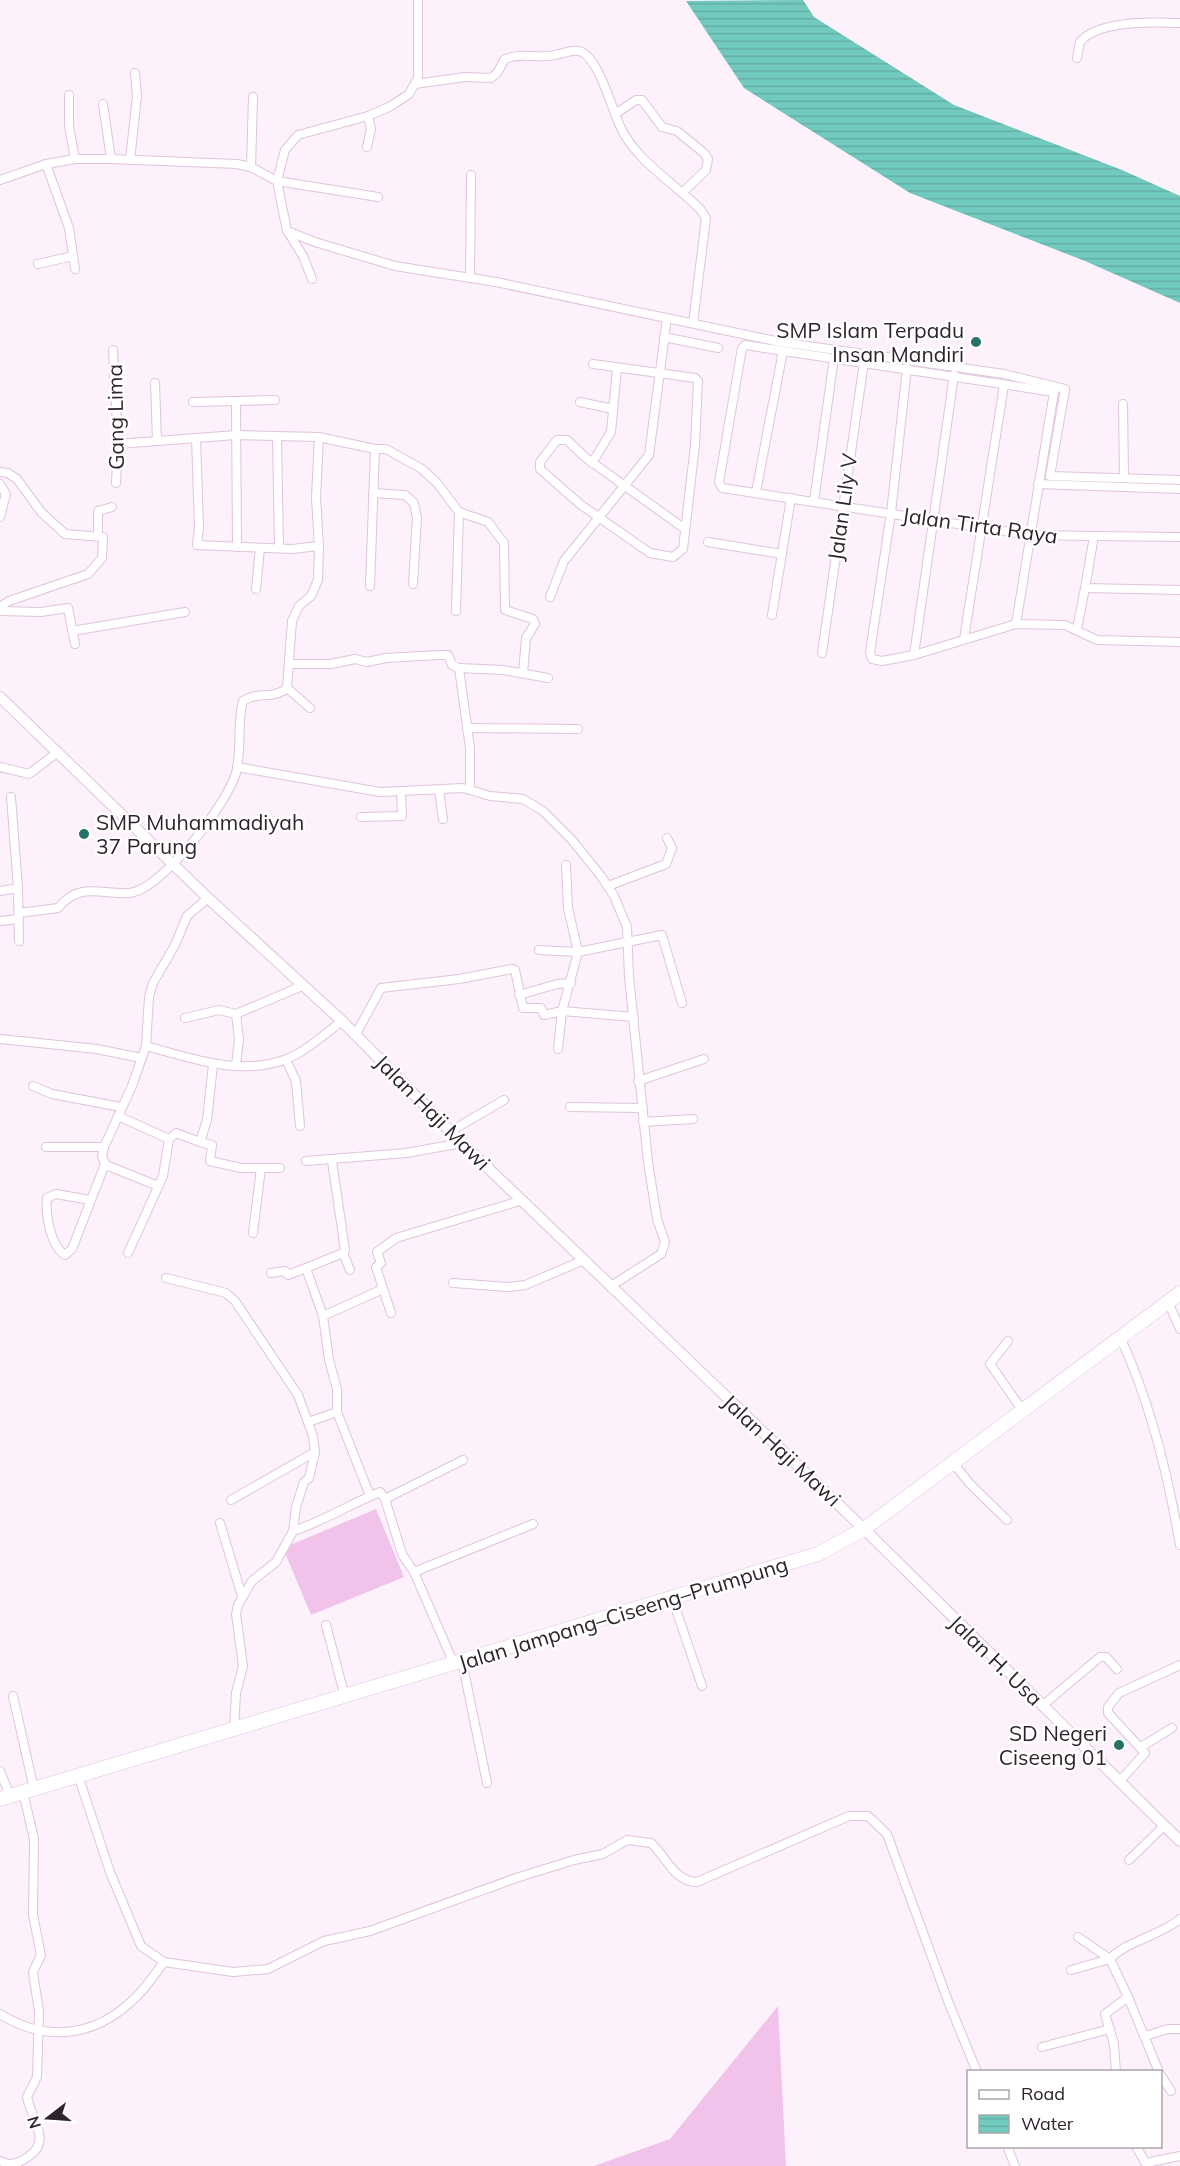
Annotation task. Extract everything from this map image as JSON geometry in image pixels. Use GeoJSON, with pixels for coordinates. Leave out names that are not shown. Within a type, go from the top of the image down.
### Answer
{"type":"FeatureCollection","features":[{"type":"Feature","properties":{"kind":"main road","name":"Jalan Jampang–Ciseeng–Prumpung"},"geometry":{"type":"LineString","coordinates":[[17,1794],[458,1663],[550,1632],[818,1554],[864,1529],[1180,1293]]}},
{"type":"Feature","properties":{"kind":"street"},"geometry":{"type":"LineString","coordinates":[[312,279],[303,256],[287,231],[277,180],[285,150],[298,135],[368,116],[400,100],[415,84],[418,71],[417,0]]}},
{"type":"Feature","properties":{"kind":"street"},"geometry":{"type":"LineString","coordinates":[[1077,58],[1080,42],[1091,34],[1140,21],[1180,23]]}},
{"type":"Feature","properties":{"kind":"street"},"geometry":{"type":"LineString","coordinates":[[415,84],[465,77],[486,79],[494,76],[502,62],[510,57],[522,55],[542,57],[576,51],[591,59],[622,132],[635,149],[684,192],[706,219],[693,323]]}},
{"type":"Feature","properties":{"kind":"street"},"geometry":{"type":"LineString","coordinates":[[130,160],[137,96],[135,73]]}},
{"type":"Feature","properties":{"kind":"street"},"geometry":{"type":"LineString","coordinates":[[69,96],[69,126],[75,159]]}},
{"type":"Feature","properties":{"kind":"street"},"geometry":{"type":"LineString","coordinates":[[251,167],[253,97]]}},
{"type":"Feature","properties":{"kind":"street"},"geometry":{"type":"LineString","coordinates":[[615,114],[633,102],[642,100],[663,128],[673,129],[704,153],[708,159],[706,170],[684,192]]}},
{"type":"Feature","properties":{"kind":"street"},"geometry":{"type":"LineString","coordinates":[[103,104],[111,159]]}},
{"type":"Feature","properties":{"kind":"street"},"geometry":{"type":"LineString","coordinates":[[367,147],[371,129],[368,116]]}},
{"type":"Feature","properties":{"kind":"street"},"geometry":{"type":"LineString","coordinates":[[0,180],[46,164],[75,159],[237,164],[251,167],[277,180],[378,197]]}},
{"type":"Feature","properties":{"kind":"street"},"geometry":{"type":"LineString","coordinates":[[46,164],[65,213],[75,269]]}},
{"type":"Feature","properties":{"kind":"street"},"geometry":{"type":"LineString","coordinates":[[470,278],[471,175]]}},
{"type":"Feature","properties":{"kind":"street"},"geometry":{"type":"LineString","coordinates":[[287,231],[315,243],[395,266],[470,278],[784,343],[1004,374],[1065,389],[1050,476],[1180,480]]}},
{"type":"Feature","properties":{"kind":"street"},"geometry":{"type":"LineString","coordinates":[[38,264],[73,256]]}},
{"type":"Feature","properties":{"kind":"street"},"geometry":{"type":"LineString","coordinates":[[550,597],[564,561],[649,454],[667,318]]}},
{"type":"Feature","properties":{"kind":"street"},"geometry":{"type":"LineString","coordinates":[[664,337],[718,348]]}},
{"type":"Feature","properties":{"kind":"street","name":"Jalan Tirta Raya"},"geometry":{"type":"LineString","coordinates":[[783,351],[745,345],[742,348],[719,482],[722,488],[1029,535],[1180,537]]}},
{"type":"Feature","properties":{"kind":"street","name":"Gang Lima"},"geometry":{"type":"LineString","coordinates":[[113,350],[118,444],[116,483]]}},
{"type":"Feature","properties":{"kind":"street"},"geometry":{"type":"LineString","coordinates":[[756,492],[783,351],[954,375],[1054,392],[1016,624]]}},
{"type":"Feature","properties":{"kind":"street"},"geometry":{"type":"LineString","coordinates":[[814,501],[834,358]]}},
{"type":"Feature","properties":{"kind":"street","name":"Jalan Lily V"},"geometry":{"type":"LineString","coordinates":[[822,653],[864,362]]}},
{"type":"Feature","properties":{"kind":"street"},"geometry":{"type":"LineString","coordinates":[[593,364],[658,375],[695,378],[699,386],[685,529],[683,549],[679,555],[658,557],[599,518],[543,473],[539,465],[557,440],[564,438],[592,463],[685,529]]}},
{"type":"Feature","properties":{"kind":"street"},"geometry":{"type":"LineString","coordinates":[[907,368],[891,513],[870,655],[877,662],[914,655],[1016,624],[1057,623],[1077,629],[1089,638],[1097,640],[1180,642]]}},
{"type":"Feature","properties":{"kind":"street"},"geometry":{"type":"LineString","coordinates":[[592,463],[609,437],[614,409],[616,369]]}},
{"type":"Feature","properties":{"kind":"street"},"geometry":{"type":"LineString","coordinates":[[914,655],[954,375]]}},
{"type":"Feature","properties":{"kind":"street"},"geometry":{"type":"LineString","coordinates":[[155,384],[157,441]]}},
{"type":"Feature","properties":{"kind":"street"},"geometry":{"type":"LineString","coordinates":[[964,639],[1004,385]]}},
{"type":"Feature","properties":{"kind":"street"},"geometry":{"type":"LineString","coordinates":[[193,402],[275,400]]}},
{"type":"Feature","properties":{"kind":"street"},"geometry":{"type":"LineString","coordinates":[[236,402],[237,547]]}},
{"type":"Feature","properties":{"kind":"street"},"geometry":{"type":"LineString","coordinates":[[580,402],[614,409]]}},
{"type":"Feature","properties":{"kind":"street"},"geometry":{"type":"LineString","coordinates":[[1123,404],[1124,478]]}},
{"type":"Feature","properties":{"kind":"street"},"geometry":{"type":"LineString","coordinates":[[118,444],[236,435],[319,437],[395,452],[422,469],[438,483],[459,512],[488,522],[497,530],[504,543],[505,610],[532,619],[535,624],[526,638],[524,673]]}},
{"type":"Feature","properties":{"kind":"street"},"geometry":{"type":"LineString","coordinates":[[277,437],[279,548]]}},
{"type":"Feature","properties":{"kind":"street"},"geometry":{"type":"LineString","coordinates":[[287,688],[292,621],[299,606],[315,589],[319,571],[320,546],[316,498],[319,437]]}},
{"type":"Feature","properties":{"kind":"street"},"geometry":{"type":"LineString","coordinates":[[196,438],[199,527],[196,546],[260,548],[320,546]]}},
{"type":"Feature","properties":{"kind":"street"},"geometry":{"type":"LineString","coordinates":[[370,586],[375,449]]}},
{"type":"Feature","properties":{"kind":"street"},"geometry":{"type":"LineString","coordinates":[[0,472],[8,472],[17,479],[41,512],[65,534],[103,537],[102,558],[88,574],[15,599],[0,609]]}},
{"type":"Feature","properties":{"kind":"street"},"geometry":{"type":"LineString","coordinates":[[1038,483],[1180,489]]}},
{"type":"Feature","properties":{"kind":"street"},"geometry":{"type":"LineString","coordinates":[[0,484],[6,494],[0,517]]}},
{"type":"Feature","properties":{"kind":"street"},"geometry":{"type":"LineString","coordinates":[[374,493],[405,495],[414,503],[417,518],[412,584]]}},
{"type":"Feature","properties":{"kind":"street"},"geometry":{"type":"LineString","coordinates":[[772,615],[791,498]]}},
{"type":"Feature","properties":{"kind":"street"},"geometry":{"type":"LineString","coordinates":[[98,536],[98,511],[112,507]]}},
{"type":"Feature","properties":{"kind":"street"},"geometry":{"type":"LineString","coordinates":[[456,612],[459,512]]}},
{"type":"Feature","properties":{"kind":"street"},"geometry":{"type":"LineString","coordinates":[[1077,629],[1094,536]]}},
{"type":"Feature","properties":{"kind":"street"},"geometry":{"type":"LineString","coordinates":[[708,542],[782,554]]}},
{"type":"Feature","properties":{"kind":"street"},"geometry":{"type":"LineString","coordinates":[[256,589],[260,548]]}},
{"type":"Feature","properties":{"kind":"street"},"geometry":{"type":"LineString","coordinates":[[1085,588],[1180,590]]}},
{"type":"Feature","properties":{"kind":"street"},"geometry":{"type":"LineString","coordinates":[[0,609],[41,612],[68,608],[75,644]]}},
{"type":"Feature","properties":{"kind":"street"},"geometry":{"type":"LineString","coordinates":[[72,631],[185,612]]}},
{"type":"Feature","properties":{"kind":"street"},"geometry":{"type":"LineString","coordinates":[[289,664],[322,664],[355,659],[367,662],[386,658],[448,655],[452,665],[459,668],[524,673],[548,678]]}},
{"type":"Feature","properties":{"kind":"street"},"geometry":{"type":"LineString","coordinates":[[459,668],[467,728],[470,789]]}},
{"type":"Feature","properties":{"kind":"street"},"geometry":{"type":"LineString","coordinates":[[287,688],[310,708]]}},
{"type":"Feature","properties":{"kind":"street"},"geometry":{"type":"LineString","coordinates":[[0,921],[58,908],[68,896],[82,890],[133,893],[156,882],[174,864],[217,808],[231,785],[237,767],[243,701],[254,696],[277,695],[287,688]]}},
{"type":"Feature","properties":{"kind":"street","name":"Jalan Haji Mawi"},"geometry":{"type":"LineString","coordinates":[[0,697],[208,898],[356,1034],[462,1143],[864,1529]]}},
{"type":"Feature","properties":{"kind":"street"},"geometry":{"type":"LineString","coordinates":[[467,728],[578,729]]}},
{"type":"Feature","properties":{"kind":"street"},"geometry":{"type":"LineString","coordinates":[[0,767],[29,774],[58,752]]}},
{"type":"Feature","properties":{"kind":"street"},"geometry":{"type":"LineString","coordinates":[[237,767],[380,792],[470,789],[490,795],[523,799],[536,805],[572,840],[608,886],[625,919],[629,943],[639,1081],[650,1174],[657,1219],[665,1242],[664,1249],[611,1286]]}},
{"type":"Feature","properties":{"kind":"street"},"geometry":{"type":"LineString","coordinates":[[439,791],[443,819]]}},
{"type":"Feature","properties":{"kind":"street"},"geometry":{"type":"LineString","coordinates":[[361,817],[402,816],[401,792]]}},
{"type":"Feature","properties":{"kind":"street"},"geometry":{"type":"LineString","coordinates":[[11,797],[18,888],[19,941]]}},
{"type":"Feature","properties":{"kind":"street"},"geometry":{"type":"LineString","coordinates":[[608,886],[666,864],[672,848],[667,838]]}},
{"type":"Feature","properties":{"kind":"street"},"geometry":{"type":"LineString","coordinates":[[558,1049],[562,1011],[578,952],[568,908],[566,865]]}},
{"type":"Feature","properties":{"kind":"street"},"geometry":{"type":"LineString","coordinates":[[0,891],[18,888]]}},
{"type":"Feature","properties":{"kind":"street"},"geometry":{"type":"LineString","coordinates":[[90,1200],[56,1194],[46,1198],[55,1244],[65,1255],[71,1252],[105,1164],[102,1156],[104,1147],[146,1046],[149,997],[153,983],[175,945],[187,916],[208,898]]}},
{"type":"Feature","properties":{"kind":"street"},"geometry":{"type":"LineString","coordinates":[[539,950],[578,952],[663,936],[682,1003]]}},
{"type":"Feature","properties":{"kind":"street"},"geometry":{"type":"LineString","coordinates":[[356,1034],[381,988],[459,979],[512,969],[515,970],[523,1008],[541,1008],[544,1015],[562,1011],[634,1017]]}},
{"type":"Feature","properties":{"kind":"street"},"geometry":{"type":"LineString","coordinates":[[519,996],[557,984],[571,983]]}},
{"type":"Feature","properties":{"kind":"street"},"geometry":{"type":"LineString","coordinates":[[185,1018],[219,1010],[236,1014],[302,986]]}},
{"type":"Feature","properties":{"kind":"street"},"geometry":{"type":"LineString","coordinates":[[236,1014],[239,1039],[236,1065]]}},
{"type":"Feature","properties":{"kind":"street"},"geometry":{"type":"LineString","coordinates":[[146,1046],[213,1065],[259,1065],[286,1060],[342,1021]]}},
{"type":"Feature","properties":{"kind":"street"},"geometry":{"type":"LineString","coordinates":[[0,1040],[97,1049],[141,1058]]}},
{"type":"Feature","properties":{"kind":"street"},"geometry":{"type":"LineString","coordinates":[[639,1081],[705,1059]]}},
{"type":"Feature","properties":{"kind":"street"},"geometry":{"type":"LineString","coordinates":[[286,1060],[296,1081],[300,1126]]}},
{"type":"Feature","properties":{"kind":"street"},"geometry":{"type":"LineString","coordinates":[[200,1142],[207,1119],[213,1065]]}},
{"type":"Feature","properties":{"kind":"street"},"geometry":{"type":"LineString","coordinates":[[33,1086],[52,1094],[122,1107]]}},
{"type":"Feature","properties":{"kind":"street"},"geometry":{"type":"LineString","coordinates":[[451,1131],[504,1100]]}},
{"type":"Feature","properties":{"kind":"street"},"geometry":{"type":"LineString","coordinates":[[570,1107],[643,1108]]}},
{"type":"Feature","properties":{"kind":"street"},"geometry":{"type":"LineString","coordinates":[[118,1116],[169,1139]]}},
{"type":"Feature","properties":{"kind":"street"},"geometry":{"type":"LineString","coordinates":[[644,1122],[693,1119]]}},
{"type":"Feature","properties":{"kind":"street"},"geometry":{"type":"LineString","coordinates":[[128,1253],[159,1185],[167,1162],[169,1139],[177,1133],[212,1145],[210,1161],[241,1168],[280,1168]]}},
{"type":"Feature","properties":{"kind":"street"},"geometry":{"type":"LineString","coordinates":[[306,1161],[332,1161],[406,1153],[462,1143]]}},
{"type":"Feature","properties":{"kind":"street"},"geometry":{"type":"LineString","coordinates":[[46,1147],[104,1147]]}},
{"type":"Feature","properties":{"kind":"street"},"geometry":{"type":"LineString","coordinates":[[332,1161],[345,1250],[343,1253],[350,1270]]}},
{"type":"Feature","properties":{"kind":"street"},"geometry":{"type":"LineString","coordinates":[[105,1164],[159,1185]]}},
{"type":"Feature","properties":{"kind":"street"},"geometry":{"type":"LineString","coordinates":[[253,1233],[261,1168]]}},
{"type":"Feature","properties":{"kind":"street"},"geometry":{"type":"LineString","coordinates":[[391,1313],[376,1267],[381,1263],[377,1252],[396,1238],[523,1200]]}},
{"type":"Feature","properties":{"kind":"street"},"geometry":{"type":"LineString","coordinates":[[271,1274],[285,1271],[288,1275],[343,1253]]}},
{"type":"Feature","properties":{"kind":"street"},"geometry":{"type":"LineString","coordinates":[[453,1283],[525,1285],[584,1260]]}},
{"type":"Feature","properties":{"kind":"street"},"geometry":{"type":"LineString","coordinates":[[306,1268],[323,1316],[329,1360],[337,1389],[337,1412],[370,1496]]}},
{"type":"Feature","properties":{"kind":"street"},"geometry":{"type":"LineString","coordinates":[[166,1278],[226,1293],[235,1301],[298,1395],[308,1422],[315,1452],[309,1478],[304,1482],[296,1507],[293,1532],[276,1562],[252,1581],[242,1596],[236,1614],[243,1666],[236,1693],[234,1729]]}},
{"type":"Feature","properties":{"kind":"street"},"geometry":{"type":"LineString","coordinates":[[323,1316],[383,1289]]}},
{"type":"Feature","properties":{"kind":"street"},"geometry":{"type":"LineString","coordinates":[[1168,1302],[1180,1329]]}},
{"type":"Feature","properties":{"kind":"street"},"geometry":{"type":"LineString","coordinates":[[1121,1338],[1141,1382],[1172,1496],[1180,1545]]}},
{"type":"Feature","properties":{"kind":"street"},"geometry":{"type":"LineString","coordinates":[[1008,1341],[990,1364],[1023,1411]]}},
{"type":"Feature","properties":{"kind":"street"},"geometry":{"type":"LineString","coordinates":[[308,1422],[337,1412]]}},
{"type":"Feature","properties":{"kind":"street"},"geometry":{"type":"LineString","coordinates":[[231,1500],[315,1452]]}},
{"type":"Feature","properties":{"kind":"street"},"geometry":{"type":"LineString","coordinates":[[385,1499],[463,1460]]}},
{"type":"Feature","properties":{"kind":"street"},"geometry":{"type":"LineString","coordinates":[[952,1462],[970,1485],[1007,1520]]}},
{"type":"Feature","properties":{"kind":"street"},"geometry":{"type":"LineString","coordinates":[[293,1532],[311,1526],[332,1512],[380,1492],[385,1499],[402,1554],[414,1572],[458,1663],[487,1783]]}},
{"type":"Feature","properties":{"kind":"street"},"geometry":{"type":"LineString","coordinates":[[220,1523],[242,1596]]}},
{"type":"Feature","properties":{"kind":"street"},"geometry":{"type":"LineString","coordinates":[[414,1572],[533,1524]]}},
{"type":"Feature","properties":{"kind":"street","name":"Jalan H. Usa"},"geometry":{"type":"LineString","coordinates":[[864,1529],[1180,1841]]}},
{"type":"Feature","properties":{"kind":"street"},"geometry":{"type":"LineString","coordinates":[[672,1598],[702,1686]]}},
{"type":"Feature","properties":{"kind":"street"},"geometry":{"type":"LineString","coordinates":[[326,1625],[345,1697]]}},
{"type":"Feature","properties":{"kind":"street"},"geometry":{"type":"LineString","coordinates":[[1042,1706],[1100,1657],[1106,1657],[1117,1669]]}},
{"type":"Feature","properties":{"kind":"street"},"geometry":{"type":"LineString","coordinates":[[1119,1782],[1144,1756],[1141,1747],[1108,1713],[1108,1707],[1119,1693],[1180,1665]]}},
{"type":"Feature","properties":{"kind":"street"},"geometry":{"type":"LineString","coordinates":[[0,2161],[8,2164],[21,2161],[35,2152],[40,2145],[41,2136],[27,2097],[37,2077],[39,2012],[33,1972],[41,1955],[33,1915],[35,1850],[17,1794],[14,1696]]}},
{"type":"Feature","properties":{"kind":"street"},"geometry":{"type":"LineString","coordinates":[[1141,1747],[1172,1728]]}},
{"type":"Feature","properties":{"kind":"street"},"geometry":{"type":"LineString","coordinates":[[0,1771],[17,1794]]}},
{"type":"Feature","properties":{"kind":"street"},"geometry":{"type":"LineString","coordinates":[[78,1776],[101,1849],[127,1907],[135,1935],[141,1946],[164,1962],[233,1972],[268,1969],[324,1941],[370,1931],[516,1878],[574,1860],[606,1853],[627,1840],[651,1843],[677,1874],[688,1881],[697,1882],[849,1816],[862,1815],[880,1825],[895,1850],[948,2001],[975,2070]]}},
{"type":"Feature","properties":{"kind":"street"},"geometry":{"type":"LineString","coordinates":[[1129,1860],[1164,1826]]}},
{"type":"Feature","properties":{"kind":"street"},"geometry":{"type":"LineString","coordinates":[[1071,1970],[1110,1959],[1122,1949],[1146,1940],[1180,1919]]}},
{"type":"Feature","properties":{"kind":"street"},"geometry":{"type":"LineString","coordinates":[[1078,1936],[1110,1959],[1159,2070]]}},
{"type":"Feature","properties":{"kind":"street"},"geometry":{"type":"LineString","coordinates":[[0,2014],[38,2031],[68,2033],[115,2014],[135,1998],[164,1962]]}},
{"type":"Feature","properties":{"kind":"street"},"geometry":{"type":"LineString","coordinates":[[1116,2070],[1110,2029],[1105,2014],[1128,1997]]}},
{"type":"Feature","properties":{"kind":"street"},"geometry":{"type":"LineString","coordinates":[[1042,2047],[1110,2029]]}},
{"type":"Feature","properties":{"kind":"street"},"geometry":{"type":"LineString","coordinates":[[1145,2036],[1168,2029],[1180,2029]]}},
{"type":"Feature","properties":{"kind":"street"},"geometry":{"type":"LineString","coordinates":[[1162,2076],[1171,2091]]}},
{"type":"Feature","properties":{"kind":"street"},"geometry":{"type":"LineString","coordinates":[[1008,2148],[1015,2166]]}},
{"type":"Feature","properties":{"kind":"street"},"geometry":{"type":"LineString","coordinates":[[1137,2148],[1146,2164],[1180,2156]]}},
{"type":"Feature","properties":{"kind":"shaded area"},"geometry":{"type":"Polygon","coordinates":[[[376,1509],[404,1577],[311,1615],[283,1548],[376,1509]]]}},
{"type":"Feature","properties":{"kind":"shaded area"},"geometry":{"type":"Polygon","coordinates":[[[778,2006],[786,2166],[594,2166],[670,2139],[778,2006]]]}},
{"type":"Feature","properties":{"kind":"water"},"geometry":{"type":"Polygon","coordinates":[[[803,0],[814,17],[954,105],[1122,170],[1180,196],[1180,303],[1085,261],[910,193],[744,88],[686,1],[803,0]]]}},
{"type":"Feature","properties":{"kind":"place","name":"SMP Islam Terpadu Insan Mandiri"},"geometry":{"type":"Point","coordinates":[976,342]}},
{"type":"Feature","properties":{"kind":"place","name":"SMP Muhammadiyah 37 Parung"},"geometry":{"type":"Point","coordinates":[84,834]}},
{"type":"Feature","properties":{"kind":"place","name":"SD Negeri Ciseeng 01"},"geometry":{"type":"Point","coordinates":[1119,1745]}}]}
